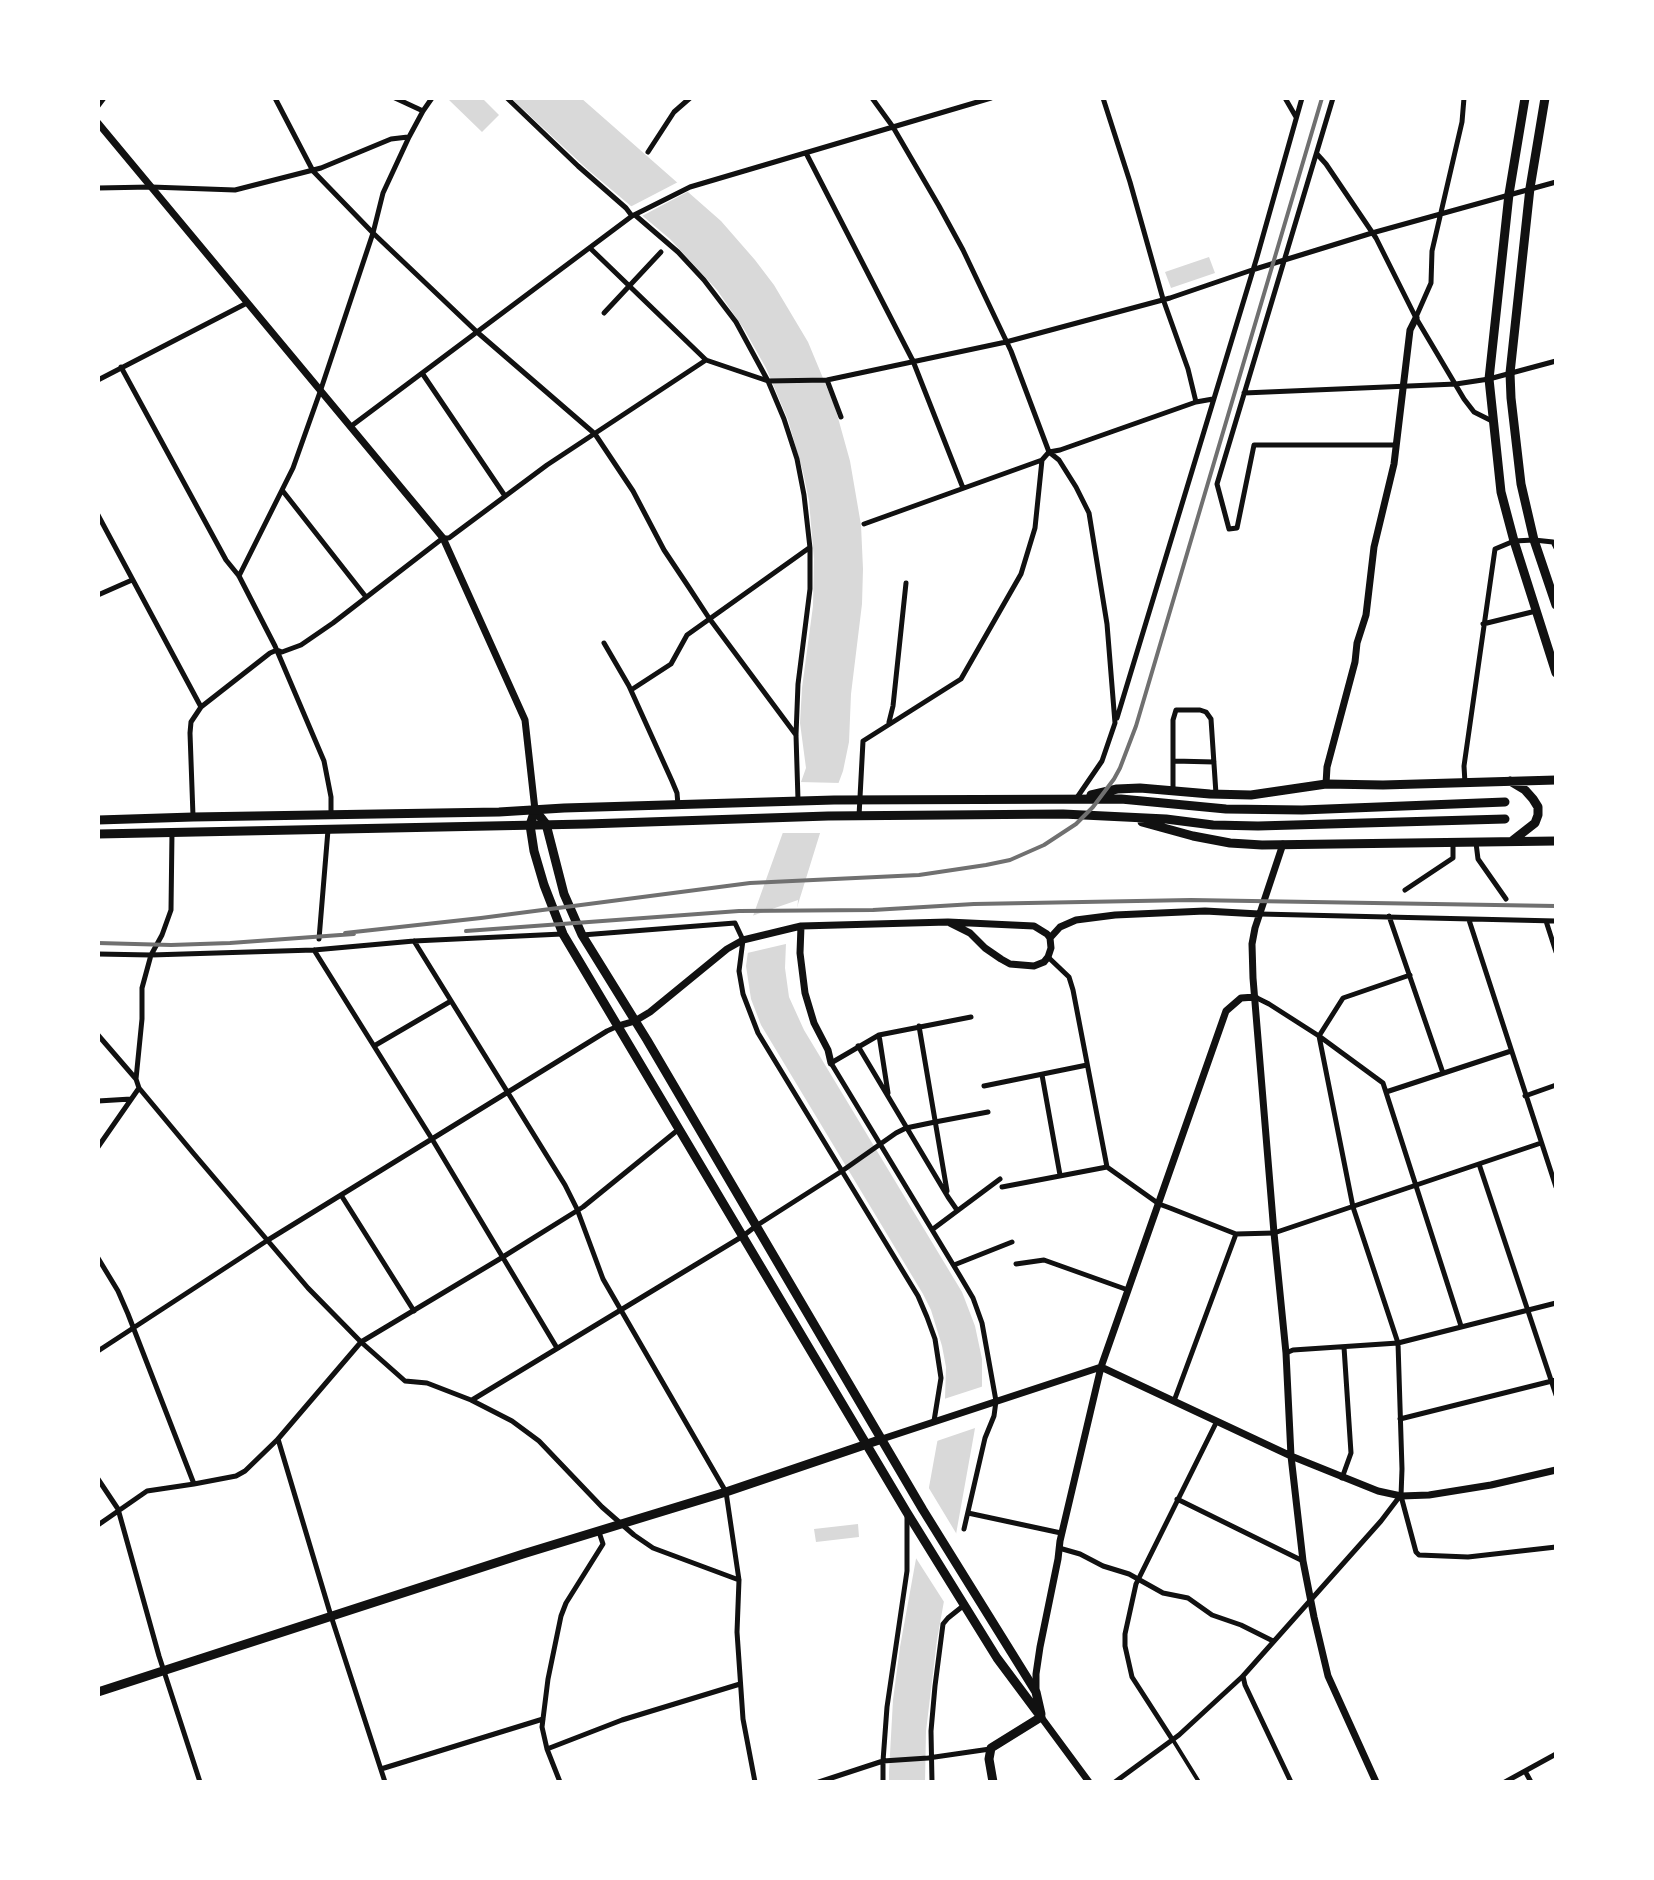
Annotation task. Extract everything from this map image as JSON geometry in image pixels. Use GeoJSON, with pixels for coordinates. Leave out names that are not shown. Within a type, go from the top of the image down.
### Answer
{"type":"FeatureCollection","features":[{"type":"Feature","properties":{"kind":"main road"},"geometry":{"type":"LineString","coordinates":[[1525,98],[1509,194],[1489,379],[1501,492],[1556,673]]}},
{"type":"Feature","properties":{"kind":"main road"},"geometry":{"type":"LineString","coordinates":[[1545,98],[1530,188],[1510,373],[1519,473],[1534,540],[1556,605]]}},
{"type":"Feature","properties":{"kind":"main road"},"geometry":{"type":"LineString","coordinates":[[1076,799],[1117,789],[1140,788],[1251,795],[1326,784],[1556,780]]}},
{"type":"Feature","properties":{"kind":"main road"},"geometry":{"type":"LineString","coordinates":[[1510,781],[1525,790],[1538,807],[1535,823],[1511,842]]}},
{"type":"Feature","properties":{"kind":"main road"},"geometry":{"type":"LineString","coordinates":[[98,820],[834,800],[1121,799],[1226,809],[1302,810],[1505,802]]}},
{"type":"Feature","properties":{"kind":"main road"},"geometry":{"type":"LineString","coordinates":[[535,810],[546,824],[564,894],[582,935],[923,1510],[1036,1692],[1041,1717]]}},
{"type":"Feature","properties":{"kind":"main road"},"geometry":{"type":"LineString","coordinates":[[535,810],[530,825],[534,851],[563,934],[906,1511],[1005,1669],[1041,1717]]}},
{"type":"Feature","properties":{"kind":"main road"},"geometry":{"type":"LineString","coordinates":[[98,834],[828,816],[1063,814],[1258,826],[1505,819]]}},
{"type":"Feature","properties":{"kind":"main road"},"geometry":{"type":"LineString","coordinates":[[1127,817],[1166,830],[1230,843],[1556,841]]}},
{"type":"Feature","properties":{"kind":"main road"},"geometry":{"type":"LineString","coordinates":[[98,1692],[726,1492],[882,1439]]}},
{"type":"Feature","properties":{"kind":"main road"},"geometry":{"type":"LineString","coordinates":[[993,1782],[989,1759],[991,1748],[1041,1717]]}},
{"type":"Feature","properties":{"kind":"street"},"geometry":{"type":"LineString","coordinates":[[98,106],[104,98]]}},
{"type":"Feature","properties":{"kind":"street"},"geometry":{"type":"LineString","coordinates":[[275,98],[313,171],[477,332],[595,434],[633,491],[664,550],[709,618],[796,735]]}},
{"type":"Feature","properties":{"kind":"street"},"geometry":{"type":"LineString","coordinates":[[395,98],[423,111]]}},
{"type":"Feature","properties":{"kind":"street"},"geometry":{"type":"LineString","coordinates":[[239,576],[293,468],[373,233],[383,193],[409,137],[432,98]]}},
{"type":"Feature","properties":{"kind":"street"},"geometry":{"type":"LineString","coordinates":[[507,98],[568,157],[678,252],[721,301],[770,381],[797,459],[810,548],[810,589],[798,684],[795,802]]}},
{"type":"Feature","properties":{"kind":"street"},"geometry":{"type":"LineString","coordinates":[[648,152],[674,112],[690,98]]}},
{"type":"Feature","properties":{"kind":"street"},"geometry":{"type":"LineString","coordinates":[[872,98],[893,127],[963,250],[1006,342],[1049,452],[1059,460],[1089,513],[1107,624],[1115,723]]}},
{"type":"Feature","properties":{"kind":"street"},"geometry":{"type":"LineString","coordinates":[[350,427],[635,215],[687,188],[991,98]]}},
{"type":"Feature","properties":{"kind":"street"},"geometry":{"type":"LineString","coordinates":[[1103,98],[1196,402]]}},
{"type":"Feature","properties":{"kind":"street"},"geometry":{"type":"LineString","coordinates":[[1285,98],[1296,118]]}},
{"type":"Feature","properties":{"kind":"street"},"geometry":{"type":"LineString","coordinates":[[1076,799],[1102,761],[1115,723],[1302,98]]}},
{"type":"Feature","properties":{"kind":"street"},"geometry":{"type":"LineString","coordinates":[[1333,98],[1217,484],[1229,529],[1237,528],[1254,445],[1396,445]]}},
{"type":"Feature","properties":{"kind":"street"},"geometry":{"type":"LineString","coordinates":[[1326,784],[1327,767],[1366,615],[1374,547],[1394,464],[1410,330],[1431,283],[1432,251],[1462,122],[1464,98]]}},
{"type":"Feature","properties":{"kind":"street"},"geometry":{"type":"LineString","coordinates":[[98,123],[443,538],[525,720],[535,810]]}},
{"type":"Feature","properties":{"kind":"street"},"geometry":{"type":"LineString","coordinates":[[98,188],[235,190],[313,171],[391,139],[409,137]]}},
{"type":"Feature","properties":{"kind":"street"},"geometry":{"type":"LineString","coordinates":[[806,153],[913,361],[963,488]]}},
{"type":"Feature","properties":{"kind":"street"},"geometry":{"type":"LineString","coordinates":[[1316,154],[1372,233],[1416,318],[1474,412],[1492,421]]}},
{"type":"Feature","properties":{"kind":"street"},"geometry":{"type":"LineString","coordinates":[[590,248],[706,360],[770,381],[826,380],[1006,342],[1163,299],[1372,233],[1556,182]]}},
{"type":"Feature","properties":{"kind":"street"},"geometry":{"type":"LineString","coordinates":[[604,313],[661,252]]}},
{"type":"Feature","properties":{"kind":"street"},"geometry":{"type":"LineString","coordinates":[[98,380],[247,303]]}},
{"type":"Feature","properties":{"kind":"street"},"geometry":{"type":"LineString","coordinates":[[193,817],[190,733],[191,722],[201,707],[270,653],[301,645],[443,538],[449,538],[547,465],[706,360]]}},
{"type":"Feature","properties":{"kind":"street"},"geometry":{"type":"LineString","coordinates":[[1244,393],[1456,384],[1489,379],[1556,361]]}},
{"type":"Feature","properties":{"kind":"street"},"geometry":{"type":"LineString","coordinates":[[121,367],[226,560],[239,576],[277,650],[324,761],[331,815]]}},
{"type":"Feature","properties":{"kind":"street"},"geometry":{"type":"LineString","coordinates":[[422,373],[505,496]]}},
{"type":"Feature","properties":{"kind":"street"},"geometry":{"type":"LineString","coordinates":[[826,380],[841,417]]}},
{"type":"Feature","properties":{"kind":"street"},"geometry":{"type":"LineString","coordinates":[[864,524],[1042,460],[1049,452],[1213,399]]}},
{"type":"Feature","properties":{"kind":"street"},"geometry":{"type":"LineString","coordinates":[[859,816],[863,741],[961,679],[1021,574],[1035,528],[1042,460]]}},
{"type":"Feature","properties":{"kind":"street"},"geometry":{"type":"LineString","coordinates":[[282,490],[366,597]]}},
{"type":"Feature","properties":{"kind":"street"},"geometry":{"type":"LineString","coordinates":[[98,515],[201,707]]}},
{"type":"Feature","properties":{"kind":"street"},"geometry":{"type":"LineString","coordinates":[[1465,783],[1464,766],[1495,549],[1514,541],[1534,540],[1553,542],[1556,548]]}},
{"type":"Feature","properties":{"kind":"street"},"geometry":{"type":"LineString","coordinates":[[631,690],[671,664],[687,635],[810,548]]}},
{"type":"Feature","properties":{"kind":"street"},"geometry":{"type":"LineString","coordinates":[[98,595],[132,580]]}},
{"type":"Feature","properties":{"kind":"street"},"geometry":{"type":"LineString","coordinates":[[888,723],[893,706],[906,583]]}},
{"type":"Feature","properties":{"kind":"street"},"geometry":{"type":"LineString","coordinates":[[1483,624],[1537,611]]}},
{"type":"Feature","properties":{"kind":"street"},"geometry":{"type":"LineString","coordinates":[[604,643],[631,690],[677,793],[678,805]]}},
{"type":"Feature","properties":{"kind":"street"},"geometry":{"type":"LineString","coordinates":[[1173,790],[1173,720],[1176,710],[1200,710],[1211,719],[1216,794]]}},
{"type":"Feature","properties":{"kind":"street"},"geometry":{"type":"LineString","coordinates":[[1174,761],[1214,762]]}},
{"type":"Feature","properties":{"kind":"street"},"geometry":{"type":"LineString","coordinates":[[319,939],[328,829]]}},
{"type":"Feature","properties":{"kind":"street"},"geometry":{"type":"LineString","coordinates":[[136,1079],[142,988],[151,955],[171,910],[172,831]]}},
{"type":"Feature","properties":{"kind":"street"},"geometry":{"type":"LineString","coordinates":[[1405,890],[1453,858],[1453,843]]}},
{"type":"Feature","properties":{"kind":"street"},"geometry":{"type":"LineString","coordinates":[[1476,843],[1478,859],[1506,899]]}},
{"type":"Feature","properties":{"kind":"street"},"geometry":{"type":"LineString","coordinates":[[1283,844],[1252,944],[1286,1353],[1291,1456],[1303,1561],[1328,1676],[1376,1782]]}},
{"type":"Feature","properties":{"kind":"street"},"geometry":{"type":"LineString","coordinates":[[1050,938],[1068,923],[1115,915],[1205,911],[1556,921]]}},
{"type":"Feature","properties":{"kind":"street"},"geometry":{"type":"LineString","coordinates":[[1389,916],[1443,1073]]}},
{"type":"Feature","properties":{"kind":"street"},"geometry":{"type":"LineString","coordinates":[[1469,920],[1556,1187]]}},
{"type":"Feature","properties":{"kind":"street"},"geometry":{"type":"LineString","coordinates":[[1546,921],[1556,952]]}},
{"type":"Feature","properties":{"kind":"street"},"geometry":{"type":"LineString","coordinates":[[98,1351],[268,1240],[607,1031],[650,1012],[727,949],[745,939],[798,927],[948,922],[1034,926],[1047,934],[1051,948],[1044,962],[1034,966],[1010,964],[991,954],[970,933],[948,922]]}},
{"type":"Feature","properties":{"kind":"street"},"geometry":{"type":"LineString","coordinates":[[582,935],[735,923],[745,939],[739,971],[743,994],[758,1033],[918,1296],[927,1317],[935,1339],[941,1378],[935,1422]]}},
{"type":"Feature","properties":{"kind":"street"},"geometry":{"type":"LineString","coordinates":[[979,941],[987,924]]}},
{"type":"Feature","properties":{"kind":"street"},"geometry":{"type":"LineString","coordinates":[[798,927],[805,993],[831,1063],[954,1265],[973,1298],[982,1323],[996,1401],[964,1529]]}},
{"type":"Feature","properties":{"kind":"street"},"geometry":{"type":"LineString","coordinates":[[98,954],[314,950],[414,941],[563,934]]}},
{"type":"Feature","properties":{"kind":"street"},"geometry":{"type":"LineString","coordinates":[[414,941],[565,1185],[603,1279],[726,1492],[739,1580],[737,1632],[743,1719],[755,1782]]}},
{"type":"Feature","properties":{"kind":"street"},"geometry":{"type":"LineString","coordinates":[[314,950],[504,1256],[557,1348]]}},
{"type":"Feature","properties":{"kind":"street"},"geometry":{"type":"LineString","coordinates":[[1048,957],[1069,977],[1107,1167],[1159,1204],[1236,1234],[1274,1233],[1541,1143]]}},
{"type":"Feature","properties":{"kind":"street"},"geometry":{"type":"LineString","coordinates":[[1410,975],[1343,998],[1319,1036],[1353,1207],[1398,1343],[1401,1496],[1419,1555],[1468,1557],[1556,1547]]}},
{"type":"Feature","properties":{"kind":"street"},"geometry":{"type":"LineString","coordinates":[[1036,1692],[1040,1647],[1061,1533],[1101,1367],[1226,1011],[1241,998],[1255,997],[1269,1004],[1383,1083],[1461,1326]]}},
{"type":"Feature","properties":{"kind":"street"},"geometry":{"type":"LineString","coordinates":[[374,1046],[451,1001]]}},
{"type":"Feature","properties":{"kind":"street"},"geometry":{"type":"LineString","coordinates":[[831,1063],[879,1035],[971,1017]]}},
{"type":"Feature","properties":{"kind":"street"},"geometry":{"type":"LineString","coordinates":[[919,1026],[948,1197]]}},
{"type":"Feature","properties":{"kind":"street"},"geometry":{"type":"LineString","coordinates":[[98,1035],[308,1288],[405,1381],[427,1383],[471,1400],[512,1421],[539,1441],[602,1507],[634,1535],[653,1548],[739,1580]]}},
{"type":"Feature","properties":{"kind":"street"},"geometry":{"type":"LineString","coordinates":[[879,1035],[889,1098]]}},
{"type":"Feature","properties":{"kind":"street"},"geometry":{"type":"LineString","coordinates":[[858,1046],[957,1210]]}},
{"type":"Feature","properties":{"kind":"street"},"geometry":{"type":"LineString","coordinates":[[1386,1092],[1511,1051]]}},
{"type":"Feature","properties":{"kind":"street"},"geometry":{"type":"LineString","coordinates":[[984,1086],[1087,1065]]}},
{"type":"Feature","properties":{"kind":"street"},"geometry":{"type":"LineString","coordinates":[[1042,1075],[1060,1175]]}},
{"type":"Feature","properties":{"kind":"street"},"geometry":{"type":"LineString","coordinates":[[1525,1096],[1556,1085]]}},
{"type":"Feature","properties":{"kind":"street"},"geometry":{"type":"LineString","coordinates":[[98,1147],[139,1088]]}},
{"type":"Feature","properties":{"kind":"street"},"geometry":{"type":"LineString","coordinates":[[98,1101],[132,1098]]}},
{"type":"Feature","properties":{"kind":"street"},"geometry":{"type":"LineString","coordinates":[[471,1400],[743,1236],[906,1128],[988,1112]]}},
{"type":"Feature","properties":{"kind":"street"},"geometry":{"type":"LineString","coordinates":[[98,1525],[147,1491],[236,1476],[245,1471],[278,1439],[361,1342],[577,1209],[679,1129]]}},
{"type":"Feature","properties":{"kind":"street"},"geometry":{"type":"LineString","coordinates":[[1479,1164],[1554,1381],[1556,1395]]}},
{"type":"Feature","properties":{"kind":"street"},"geometry":{"type":"LineString","coordinates":[[1002,1187],[1107,1167]]}},
{"type":"Feature","properties":{"kind":"street"},"geometry":{"type":"LineString","coordinates":[[933,1229],[1000,1179]]}},
{"type":"Feature","properties":{"kind":"street"},"geometry":{"type":"LineString","coordinates":[[341,1195],[414,1311]]}},
{"type":"Feature","properties":{"kind":"street"},"geometry":{"type":"LineString","coordinates":[[1174,1401],[1236,1234]]}},
{"type":"Feature","properties":{"kind":"street"},"geometry":{"type":"LineString","coordinates":[[954,1265],[1012,1242]]}},
{"type":"Feature","properties":{"kind":"street"},"geometry":{"type":"LineString","coordinates":[[98,1258],[118,1291],[134,1328],[194,1484]]}},
{"type":"Feature","properties":{"kind":"street"},"geometry":{"type":"LineString","coordinates":[[1016,1264],[1044,1260],[1128,1290]]}},
{"type":"Feature","properties":{"kind":"street"},"geometry":{"type":"LineString","coordinates":[[1286,1353],[1398,1343],[1556,1303]]}},
{"type":"Feature","properties":{"kind":"street"},"geometry":{"type":"LineString","coordinates":[[1342,1478],[1351,1453],[1344,1347]]}},
{"type":"Feature","properties":{"kind":"street"},"geometry":{"type":"LineString","coordinates":[[882,1439],[1101,1367],[1291,1456],[1378,1491],[1401,1496],[1429,1495],[1556,1470]]}},
{"type":"Feature","properties":{"kind":"street"},"geometry":{"type":"LineString","coordinates":[[1400,1419],[1554,1381]]}},
{"type":"Feature","properties":{"kind":"street"},"geometry":{"type":"LineString","coordinates":[[1199,1782],[1132,1677],[1125,1634],[1138,1578],[1217,1421]]}},
{"type":"Feature","properties":{"kind":"street"},"geometry":{"type":"LineString","coordinates":[[278,1439],[385,1782]]}},
{"type":"Feature","properties":{"kind":"street"},"geometry":{"type":"LineString","coordinates":[[98,1479],[118,1509],[200,1782]]}},
{"type":"Feature","properties":{"kind":"street"},"geometry":{"type":"LineString","coordinates":[[1115,1782],[1172,1739],[1243,1676],[1401,1496]]}},
{"type":"Feature","properties":{"kind":"street"},"geometry":{"type":"LineString","coordinates":[[1177,1499],[1303,1561]]}},
{"type":"Feature","properties":{"kind":"street"},"geometry":{"type":"LineString","coordinates":[[883,1782],[887,1707],[907,1571],[906,1511]]}},
{"type":"Feature","properties":{"kind":"street"},"geometry":{"type":"LineString","coordinates":[[968,1513],[1061,1533]]}},
{"type":"Feature","properties":{"kind":"street"},"geometry":{"type":"LineString","coordinates":[[560,1782],[542,1727],[548,1679],[566,1603],[603,1544],[598,1531]]}},
{"type":"Feature","properties":{"kind":"street"},"geometry":{"type":"LineString","coordinates":[[1058,1548],[1138,1578],[1156,1590],[1188,1598],[1212,1615],[1273,1641]]}},
{"type":"Feature","properties":{"kind":"street"},"geometry":{"type":"LineString","coordinates":[[932,1782],[930,1758],[935,1686],[943,1624],[964,1605]]}},
{"type":"Feature","properties":{"kind":"street"},"geometry":{"type":"LineString","coordinates":[[1243,1676],[1291,1782]]}},
{"type":"Feature","properties":{"kind":"street"},"geometry":{"type":"LineString","coordinates":[[547,1749],[622,1720],[740,1684]]}},
{"type":"Feature","properties":{"kind":"street"},"geometry":{"type":"LineString","coordinates":[[1041,1717],[1089,1782]]}},
{"type":"Feature","properties":{"kind":"street"},"geometry":{"type":"LineString","coordinates":[[381,1769],[543,1719]]}},
{"type":"Feature","properties":{"kind":"street"},"geometry":{"type":"LineString","coordinates":[[819,1782],[885,1761],[930,1758],[991,1748]]}},
{"type":"Feature","properties":{"kind":"street"},"geometry":{"type":"LineString","coordinates":[[1505,1782],[1556,1754]]}},
{"type":"Feature","properties":{"kind":"street"},"geometry":{"type":"LineString","coordinates":[[1525,1771],[1531,1782]]}},
{"type":"Feature","properties":{"kind":"shaded area"},"geometry":{"type":"Polygon","coordinates":[[[482,98],[499,115],[482,132],[449,100],[482,98]]]}},
{"type":"Feature","properties":{"kind":"shaded area"},"geometry":{"type":"Polygon","coordinates":[[[511,98],[581,98],[721,221],[774,285],[808,342],[835,407],[850,461],[861,525],[863,569],[849,742],[843,771],[786,943],[785,968],[789,997],[804,1030],[962,1292],[975,1326],[982,1359],[982,1386],[937,1640],[926,1731],[925,1782],[889,1782],[889,1772],[900,1647],[945,1399],[946,1367],[942,1346],[923,1294],[761,1025],[751,999],[746,966],[753,916],[806,768],[800,723],[813,606],[814,559],[803,472],[788,420],[766,368],[717,290],[670,239],[587,169],[511,98]]]}},
{"type":"Feature","properties":{"kind":"shaded area"},"geometry":{"type":"Polygon","coordinates":[[[1209,257],[1215,273],[1171,288],[1165,272],[1209,257]]]}},
{"type":"Feature","properties":{"kind":"shaded area"},"geometry":{"type":"Polygon","coordinates":[[[858,1524],[859,1537],[816,1542],[814,1529],[858,1524]]]}},
{"type":"Feature","properties":{"kind":"pier"},"geometry":{"type":"Polygon","coordinates":[[[680,181],[691,190],[642,216],[630,207],[680,181]]]}},
{"type":"Feature","properties":{"kind":"pier"},"geometry":{"type":"Polygon","coordinates":[[[799,782],[841,783],[822,833],[780,833],[799,782]]]}},
{"type":"Feature","properties":{"kind":"pier"},"geometry":{"type":"Polygon","coordinates":[[[798,900],[796,924],[790,943],[743,954],[749,917],[798,900]]]}},
{"type":"Feature","properties":{"kind":"pier"},"geometry":{"type":"Polygon","coordinates":[[[984,1386],[978,1427],[934,1442],[941,1400],[984,1386]]]}},
{"type":"Feature","properties":{"kind":"pier"},"geometry":{"type":"Polygon","coordinates":[[[927,1485],[959,1538],[946,1605],[914,1555],[927,1485]]]}},
{"type":"Feature","properties":{"kind":"railway"},"geometry":{"type":"LineString","coordinates":[[345,933],[750,883],[919,875],[1010,860],[1044,845],[1076,824],[1114,779],[1136,726],[1322,98]]}},
{"type":"Feature","properties":{"kind":"railway"},"geometry":{"type":"LineString","coordinates":[[466,931],[739,911],[873,910],[974,904],[1191,900],[1556,906]]}},
{"type":"Feature","properties":{"kind":"railway"},"geometry":{"type":"LineString","coordinates":[[98,943],[230,943],[354,934]]}}]}
